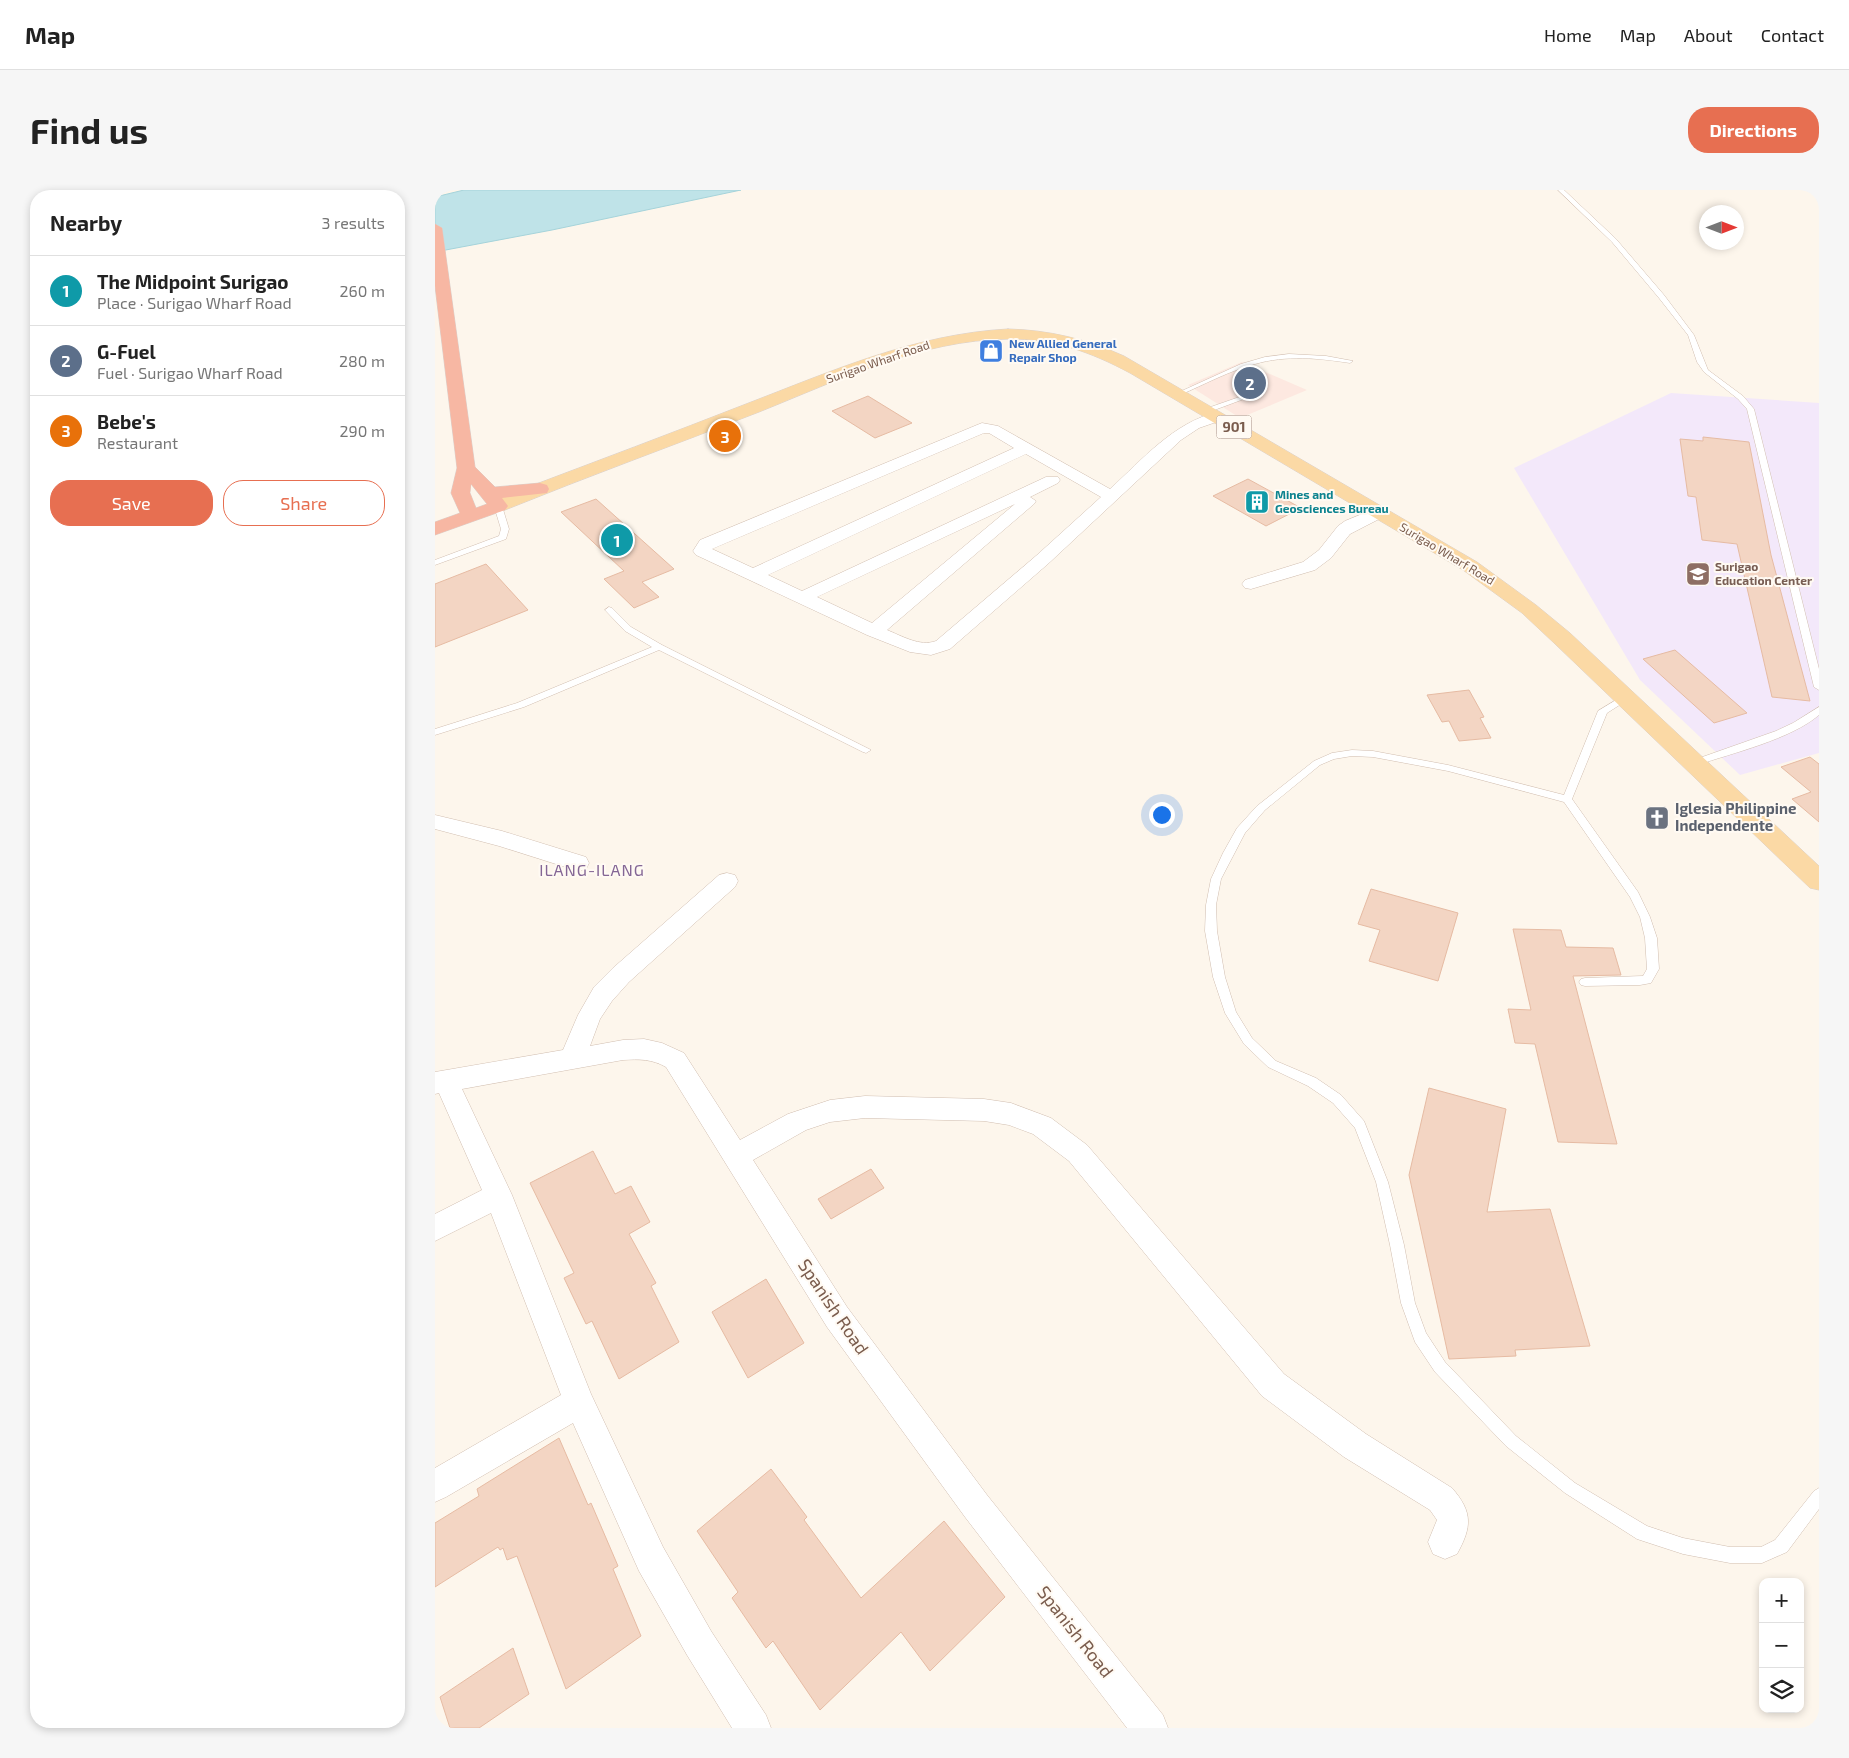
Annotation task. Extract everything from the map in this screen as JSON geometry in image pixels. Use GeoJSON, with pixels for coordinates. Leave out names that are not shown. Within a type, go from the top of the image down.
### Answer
{"type":"FeatureCollection","features":[{"type":"Feature","properties":{"kind":"highway"},"geometry":{"type":"LineString","coordinates":[[435,228],[465,468],[459,492],[467,509]]}},
{"type":"Feature","properties":{"kind":"highway"},"geometry":{"type":"LineString","coordinates":[[435,528],[467,509],[494,500],[465,468]]}},
{"type":"Feature","properties":{"kind":"main road","name":"Surigao Wharf Road"},"geometry":{"type":"LineString","coordinates":[[494,500],[540,489],[879,360],[934,343],[966,337],[1017,334],[1070,340],[1120,360],[1469,566],[1500,587],[1562,638],[1819,881]]}},
{"type":"Feature","properties":{"kind":"street"},"geometry":{"type":"LineString","coordinates":[[1112,497],[993,428],[978,429],[706,544],[702,548],[703,553],[874,631],[917,648],[931,649],[943,645],[1112,497],[1176,437],[1211,413]]}},
{"type":"Feature","properties":{"kind":"street"},"geometry":{"type":"LineString","coordinates":[[753,575],[1026,448]]}},
{"type":"Feature","properties":{"kind":"street"},"geometry":{"type":"LineString","coordinates":[[801,598],[1068,472]]}},
{"type":"Feature","properties":{"kind":"street"},"geometry":{"type":"LineString","coordinates":[[874,631],[1052,480]]}},
{"type":"Feature","properties":{"kind":"street"},"geometry":{"type":"LineString","coordinates":[[1251,584],[1309,566],[1325,554],[1351,524],[1377,513]]}},
{"type":"Feature","properties":{"kind":"street"},"geometry":{"type":"LineString","coordinates":[[435,822],[502,839],[578,863]]}},
{"type":"Feature","properties":{"kind":"street"},"geometry":{"type":"LineString","coordinates":[[573,1058],[580,1036],[603,994],[621,974],[727,881]]}},
{"type":"Feature","properties":{"kind":"street","name":"Spanish Road"},"geometry":{"type":"LineString","coordinates":[[441,1082],[623,1050],[643,1049],[662,1052],[675,1060],[837,1317],[976,1506],[1150,1728]]}},
{"type":"Feature","properties":{"kind":"street"},"geometry":{"type":"LineString","coordinates":[[441,1082],[498,1195],[579,1402],[651,1559],[699,1643],[753,1728]]}},
{"type":"Feature","properties":{"kind":"street"},"geometry":{"type":"LineString","coordinates":[[735,1157],[797,1122],[831,1111],[865,1107],[984,1110],[1011,1114],[1042,1126],[1078,1152],[1273,1385],[1311,1416],[1349,1443],[1441,1499],[1449,1508],[1454,1519],[1453,1529],[1445,1542]]}},
{"type":"Feature","properties":{"kind":"street"},"geometry":{"type":"LineString","coordinates":[[435,1228],[498,1195]]}},
{"type":"Feature","properties":{"kind":"street"},"geometry":{"type":"LineString","coordinates":[[435,1486],[579,1402]]}},
{"type":"Feature","properties":{"kind":"lane"},"geometry":{"type":"LineString","coordinates":[[1561,190],[1626,253],[1655,287],[1691,336],[1695,343],[1697,356],[1707,372],[1740,397],[1750,408],[1819,687]]}},
{"type":"Feature","properties":{"kind":"lane"},"geometry":{"type":"LineString","coordinates":[[1178,394],[1237,372],[1253,362],[1275,357],[1317,356],[1350,361]]}},
{"type":"Feature","properties":{"kind":"lane"},"geometry":{"type":"LineString","coordinates":[[1211,413],[1250,395],[1257,389]]}},
{"type":"Feature","properties":{"kind":"lane"},"geometry":{"type":"LineString","coordinates":[[435,563],[503,537],[505,529],[494,500]]}},
{"type":"Feature","properties":{"kind":"lane"},"geometry":{"type":"LineString","coordinates":[[609,610],[628,630],[659,648],[866,750]]}},
{"type":"Feature","properties":{"kind":"lane"},"geometry":{"type":"LineString","coordinates":[[435,732],[479,721],[520,707],[659,648]]}},
{"type":"Feature","properties":{"kind":"lane"},"geometry":{"type":"LineString","coordinates":[[1567,799],[1603,711],[1625,697]]}},
{"type":"Feature","properties":{"kind":"lane"},"geometry":{"type":"LineString","coordinates":[[1694,763],[1736,749],[1809,719],[1819,710]]}},
{"type":"Feature","properties":{"kind":"lane"},"geometry":{"type":"LineString","coordinates":[[1585,982],[1647,980],[1653,969],[1651,938],[1645,917],[1634,896],[1567,799],[1448,768],[1373,754],[1352,753],[1338,755],[1317,763],[1261,808],[1241,831],[1227,854],[1217,879],[1211,905],[1211,931],[1219,977],[1231,1013],[1248,1041],[1272,1064],[1311,1082],[1337,1099],[1360,1124],[1382,1182],[1408,1303],[1420,1337],[1440,1367],[1511,1441],[1570,1488],[1643,1533],[1692,1548],[1730,1555],[1762,1555],[1781,1546],[1819,1496]]}},
{"type":"Feature","properties":{"kind":"shaded area"},"geometry":{"type":"Polygon","coordinates":[[[1242,362],[1307,390],[1240,418],[1188,385],[1242,362]]]}},
{"type":"Feature","properties":{"kind":"shaded area","name":"Surigao Education Center"},"geometry":{"type":"Polygon","coordinates":[[[1671,393],[1819,403],[1819,753],[1740,775],[1640,680],[1514,468],[1671,393]]]}},
{"type":"Feature","properties":{"kind":"water"},"geometry":{"type":"Polygon","coordinates":[[[464,190],[741,190],[552,230],[435,252],[435,197],[464,190]]]}},
{"type":"Feature","properties":{"kind":"building"},"geometry":{"type":"Polygon","coordinates":[[[868,396],[912,423],[875,438],[832,411],[868,396]]]}},
{"type":"Feature","properties":{"kind":"building"},"geometry":{"type":"Polygon","coordinates":[[[1703,437],[1749,442],[1771,555],[1810,701],[1772,697],[1737,544],[1702,540],[1696,497],[1688,496],[1680,439],[1703,441],[1703,437]]]}},
{"type":"Feature","properties":{"kind":"building","name":"Mines and Geosciences Bureau"},"geometry":{"type":"Polygon","coordinates":[[[1248,479],[1301,508],[1266,526],[1213,496],[1248,479]]]}},
{"type":"Feature","properties":{"kind":"building"},"geometry":{"type":"Polygon","coordinates":[[[596,499],[674,569],[642,582],[659,597],[634,608],[604,579],[624,571],[561,512],[596,499]]]}},
{"type":"Feature","properties":{"kind":"building"},"geometry":{"type":"Polygon","coordinates":[[[486,564],[528,610],[435,647],[435,584],[486,564]]]}},
{"type":"Feature","properties":{"kind":"building"},"geometry":{"type":"Polygon","coordinates":[[[1675,650],[1747,713],[1714,723],[1643,659],[1675,650]]]}},
{"type":"Feature","properties":{"kind":"building"},"geometry":{"type":"Polygon","coordinates":[[[1469,690],[1484,717],[1480,718],[1491,738],[1459,741],[1449,721],[1442,722],[1427,695],[1469,690]]]}},
{"type":"Feature","properties":{"kind":"building"},"geometry":{"type":"Polygon","coordinates":[[[1810,757],[1819,764],[1819,822],[1792,799],[1811,792],[1781,767],[1810,757]]]}},
{"type":"Feature","properties":{"kind":"building"},"geometry":{"type":"Polygon","coordinates":[[[1371,889],[1458,913],[1438,981],[1369,961],[1380,930],[1358,924],[1371,889]]]}},
{"type":"Feature","properties":{"kind":"building"},"geometry":{"type":"Polygon","coordinates":[[[1513,929],[1561,930],[1566,947],[1613,948],[1621,975],[1573,976],[1617,1144],[1558,1142],[1535,1044],[1515,1043],[1508,1009],[1531,1010],[1513,929]]]}},
{"type":"Feature","properties":{"kind":"building"},"geometry":{"type":"Polygon","coordinates":[[[1429,1088],[1506,1109],[1487,1212],[1550,1209],[1590,1346],[1515,1350],[1516,1356],[1449,1359],[1409,1175],[1429,1088]]]}},
{"type":"Feature","properties":{"kind":"building"},"geometry":{"type":"Polygon","coordinates":[[[593,1151],[615,1194],[631,1186],[650,1222],[629,1234],[656,1283],[651,1286],[679,1342],[619,1379],[592,1321],[586,1324],[564,1278],[574,1273],[530,1183],[593,1151]]]}},
{"type":"Feature","properties":{"kind":"building"},"geometry":{"type":"Polygon","coordinates":[[[871,1169],[884,1188],[831,1219],[818,1199],[871,1169]]]}},
{"type":"Feature","properties":{"kind":"building"},"geometry":{"type":"Polygon","coordinates":[[[766,1279],[804,1343],[748,1378],[712,1312],[766,1279]]]}},
{"type":"Feature","properties":{"kind":"building"},"geometry":{"type":"Polygon","coordinates":[[[559,1438],[588,1505],[591,1503],[618,1566],[613,1569],[641,1636],[566,1689],[517,1556],[507,1560],[503,1548],[500,1550],[498,1547],[435,1587],[435,1523],[479,1496],[477,1489],[559,1438]]]}},
{"type":"Feature","properties":{"kind":"building"},"geometry":{"type":"Polygon","coordinates":[[[771,1469],[807,1517],[804,1520],[861,1598],[944,1521],[1005,1597],[930,1671],[901,1632],[820,1710],[773,1641],[766,1648],[732,1598],[738,1592],[697,1531],[771,1469]]]}},
{"type":"Feature","properties":{"kind":"building"},"geometry":{"type":"Polygon","coordinates":[[[513,1648],[529,1694],[479,1728],[450,1728],[440,1697],[513,1648]]]}},
{"type":"Feature","properties":{"kind":"place","name":"New Allied General Repair Shop"},"geometry":{"type":"Point","coordinates":[991,351]}},
{"type":"Feature","properties":{"kind":"place","name":"G-Fuel"},"geometry":{"type":"Point","coordinates":[1250,383]}},
{"type":"Feature","properties":{"kind":"place","name":"Bebe's"},"geometry":{"type":"Point","coordinates":[725,436]}},
{"type":"Feature","properties":{"kind":"place","name":"Mines and Geosciences Bureau"},"geometry":{"type":"Point","coordinates":[1257,502]}},
{"type":"Feature","properties":{"kind":"place","name":"The Midpoint Surigao"},"geometry":{"type":"Point","coordinates":[617,540]}},
{"type":"Feature","properties":{"kind":"place","name":"Surigao Education Center"},"geometry":{"type":"Point","coordinates":[1698,574]}},
{"type":"Feature","properties":{"kind":"place","name":"Iglesia Philippine Independente"},"geometry":{"type":"Point","coordinates":[1657,818]}},
{"type":"Feature","properties":{"kind":"district","name":"ILANG-ILANG"},"geometry":{"type":"Point","coordinates":[592,870]}}]}
